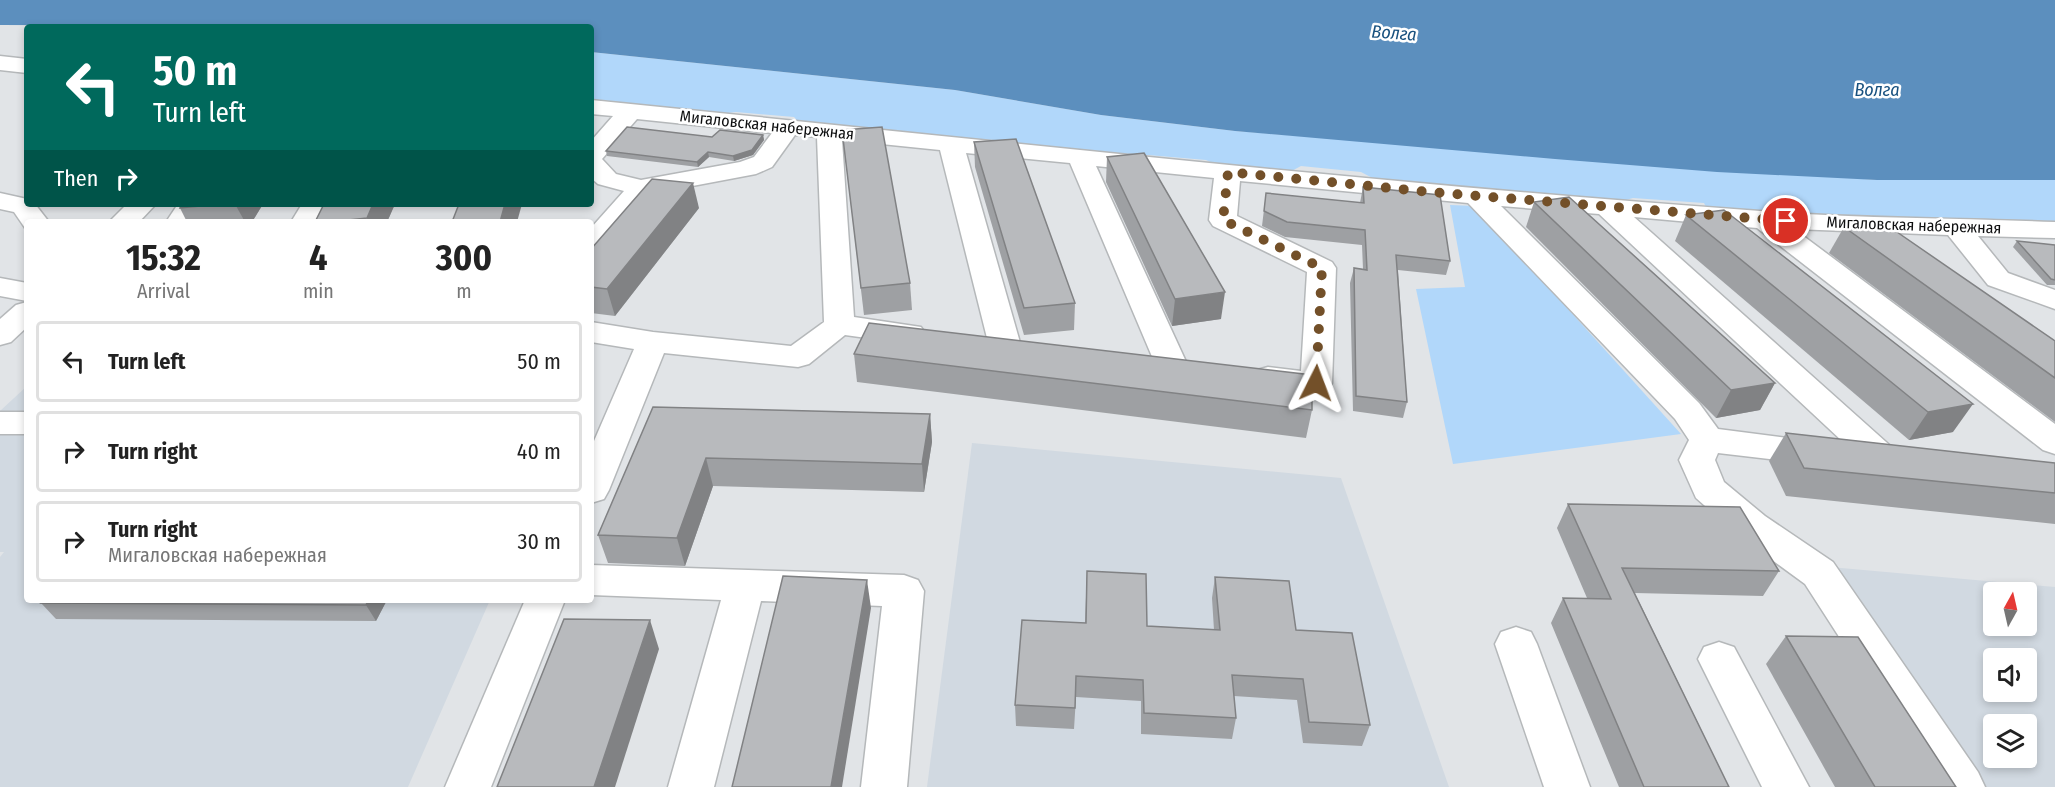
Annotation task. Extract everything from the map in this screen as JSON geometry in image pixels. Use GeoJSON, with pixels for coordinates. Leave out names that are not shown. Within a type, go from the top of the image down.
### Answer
{"type":"FeatureCollection","features":[{"type":"Feature","properties":{"kind":"street"},"geometry":{"type":"LineString","coordinates":[[0,63],[24,66]]}},
{"type":"Feature","properties":{"kind":"street","name":"Мигаловская набережная"},"geometry":{"type":"LineString","coordinates":[[594,107],[1080,158],[1476,196],[1764,220],[2055,230]]}},
{"type":"Feature","properties":{"kind":"street"},"geometry":{"type":"LineString","coordinates":[[594,153],[631,111]]}},
{"type":"Feature","properties":{"kind":"street"},"geometry":{"type":"LineString","coordinates":[[594,166],[607,179],[641,188],[747,169],[763,162],[788,127]]}},
{"type":"Feature","properties":{"kind":"street"},"geometry":{"type":"LineString","coordinates":[[829,131],[839,325]]}},
{"type":"Feature","properties":{"kind":"street"},"geometry":{"type":"LineString","coordinates":[[951,144],[1005,346]]}},
{"type":"Feature","properties":{"kind":"street"},"geometry":{"type":"LineString","coordinates":[[1080,158],[1172,366]]}},
{"type":"Feature","properties":{"kind":"street"},"geometry":{"type":"LineString","coordinates":[[1228,172],[1223,220],[1322,268],[1316,383],[1238,374]]}},
{"type":"Feature","properties":{"kind":"street"},"geometry":{"type":"LineString","coordinates":[[594,242],[641,188]]}},
{"type":"Feature","properties":{"kind":"street"},"geometry":{"type":"LineString","coordinates":[[1476,196],[1687,411],[1707,440],[1918,463]]}},
{"type":"Feature","properties":{"kind":"street"},"geometry":{"type":"LineString","coordinates":[[0,201],[23,206],[33,219]]}},
{"type":"Feature","properties":{"kind":"street"},"geometry":{"type":"LineString","coordinates":[[126,219],[140,207]]}},
{"type":"Feature","properties":{"kind":"street"},"geometry":{"type":"LineString","coordinates":[[1607,207],[1883,459]]}},
{"type":"Feature","properties":{"kind":"street"},"geometry":{"type":"LineString","coordinates":[[1764,220],[2055,442]]}},
{"type":"Feature","properties":{"kind":"street"},"geometry":{"type":"LineString","coordinates":[[1957,228],[1998,279],[2055,300]]}},
{"type":"Feature","properties":{"kind":"street"},"geometry":{"type":"LineString","coordinates":[[0,287],[24,291]]}},
{"type":"Feature","properties":{"kind":"street"},"geometry":{"type":"LineString","coordinates":[[0,335],[24,313]]}},
{"type":"Feature","properties":{"kind":"street"},"geometry":{"type":"LineString","coordinates":[[594,332],[652,342],[798,357],[839,325],[934,337]]}},
{"type":"Feature","properties":{"kind":"street"},"geometry":{"type":"LineString","coordinates":[[970,341],[1039,350]]}},
{"type":"Feature","properties":{"kind":"street"},"geometry":{"type":"LineString","coordinates":[[594,483],[652,342]]}},
{"type":"Feature","properties":{"kind":"street"},"geometry":{"type":"LineString","coordinates":[[1139,362],[1205,370]]}},
{"type":"Feature","properties":{"kind":"street"},"geometry":{"type":"LineString","coordinates":[[0,423],[24,423]]}},
{"type":"Feature","properties":{"kind":"street"},"geometry":{"type":"LineString","coordinates":[[1707,440],[1697,460],[1709,489],[1752,526],[1819,573],[1962,787]]}},
{"type":"Feature","properties":{"kind":"street"},"geometry":{"type":"LineString","coordinates":[[594,580],[904,591],[884,787]]}},
{"type":"Feature","properties":{"kind":"street"},"geometry":{"type":"LineString","coordinates":[[691,787],[745,585]]}},
{"type":"Feature","properties":{"kind":"street"},"geometry":{"type":"LineString","coordinates":[[468,787],[544,603]]}},
{"type":"Feature","properties":{"kind":"street"},"geometry":{"type":"LineString","coordinates":[[1516,644],[1567,787]]}},
{"type":"Feature","properties":{"kind":"street"},"geometry":{"type":"LineString","coordinates":[[1719,659],[1786,787]]}},
{"type":"Feature","properties":{"kind":"shaded area"},"geometry":{"type":"Polygon","coordinates":[[[594,52],[955,90],[1101,115],[1235,131],[1877,180],[2055,180],[2055,226],[1708,211],[1704,203],[1633,198],[1615,203],[1571,200],[1553,194],[1436,185],[1384,184],[1361,172],[1301,166],[1286,174],[1217,165],[1206,160],[1148,155],[1132,159],[1087,155],[1071,149],[966,138],[956,141],[801,125],[794,117],[736,112],[719,114],[594,102],[594,52]]]}},
{"type":"Feature","properties":{"kind":"shaded area"},"geometry":{"type":"Polygon","coordinates":[[[1450,205],[1475,206],[1681,434],[1453,464],[1416,289],[1465,287],[1450,205]]]}},
{"type":"Feature","properties":{"kind":"shaded area"},"geometry":{"type":"Polygon","coordinates":[[[24,389],[24,603],[489,603],[408,787],[0,787],[0,557],[4,552],[0,552],[0,411],[24,389]]]}},
{"type":"Feature","properties":{"kind":"shaded area"},"geometry":{"type":"Polygon","coordinates":[[[972,443],[1341,478],[1449,787],[927,787],[972,443]]]}},
{"type":"Feature","properties":{"kind":"shaded area"},"geometry":{"type":"Polygon","coordinates":[[[1830,567],[1999,582],[1983,582],[1983,636],[2037,636],[2037,585],[2055,587],[2055,787],[1984,787],[1830,567]]]}},
{"type":"Feature","properties":{"kind":"water","name":"Волга"},"geometry":{"type":"Polygon","coordinates":[[[0,0],[2055,0],[2055,180],[1877,180],[1717,172],[1235,131],[1101,115],[955,90],[594,52],[594,24],[0,25],[0,0]]]}},
{"type":"Feature","properties":{"kind":"building"},"geometry":{"type":"Polygon","coordinates":[[[627,127],[712,137],[720,130],[763,135],[752,150],[733,156],[708,152],[697,162],[606,151],[627,127]]]}},
{"type":"Feature","properties":{"kind":"building"},"geometry":{"type":"Polygon","coordinates":[[[882,127],[910,283],[861,288],[842,130],[882,127]]]}},
{"type":"Feature","properties":{"kind":"building"},"geometry":{"type":"Polygon","coordinates":[[[1016,139],[1075,303],[1024,308],[974,142],[1016,139]]]}},
{"type":"Feature","properties":{"kind":"building"},"geometry":{"type":"Polygon","coordinates":[[[1144,153],[1225,292],[1175,299],[1107,157],[1144,153]]]}},
{"type":"Feature","properties":{"kind":"building"},"geometry":{"type":"Polygon","coordinates":[[[652,179],[693,183],[607,289],[594,287],[594,246],[652,179]]]}},
{"type":"Feature","properties":{"kind":"building"},"geometry":{"type":"Polygon","coordinates":[[[1363,187],[1440,195],[1450,261],[1396,255],[1407,402],[1356,396],[1354,268],[1367,270],[1365,230],[1287,222],[1264,211],[1266,193],[1364,203],[1363,187]]]}},
{"type":"Feature","properties":{"kind":"building"},"geometry":{"type":"Polygon","coordinates":[[[1569,197],[1775,383],[1731,390],[1534,202],[1569,197]]]}},
{"type":"Feature","properties":{"kind":"building"},"geometry":{"type":"Polygon","coordinates":[[[322,207],[372,207],[367,218],[316,219],[322,207]]]}},
{"type":"Feature","properties":{"kind":"building"},"geometry":{"type":"Polygon","coordinates":[[[458,207],[504,207],[501,219],[453,219],[458,207]]]}},
{"type":"Feature","properties":{"kind":"building"},"geometry":{"type":"Polygon","coordinates":[[[1724,210],[1973,404],[1928,412],[1686,215],[1724,210]]]}},
{"type":"Feature","properties":{"kind":"building"},"geometry":{"type":"Polygon","coordinates":[[[1881,221],[2055,341],[2055,378],[1844,227],[1881,221]]]}},
{"type":"Feature","properties":{"kind":"building"},"geometry":{"type":"Polygon","coordinates":[[[2017,241],[2055,245],[2055,280],[2051,279],[2017,241]]]}},
{"type":"Feature","properties":{"kind":"building"},"geometry":{"type":"Polygon","coordinates":[[[869,323],[1312,375],[1312,410],[854,354],[869,323]]]}},
{"type":"Feature","properties":{"kind":"building"},"geometry":{"type":"Polygon","coordinates":[[[653,407],[930,414],[922,464],[706,458],[677,538],[598,535],[653,407]]]}},
{"type":"Feature","properties":{"kind":"building"},"geometry":{"type":"Polygon","coordinates":[[[1786,433],[2055,463],[2055,493],[1804,468],[1786,433]]]}},
{"type":"Feature","properties":{"kind":"building"},"geometry":{"type":"Polygon","coordinates":[[[1568,504],[1740,507],[1779,571],[1622,568],[1729,787],[1644,787],[1563,598],[1611,599],[1568,504]]]}},
{"type":"Feature","properties":{"kind":"building"},"geometry":{"type":"Polygon","coordinates":[[[1087,571],[1146,574],[1147,626],[1220,630],[1215,577],[1289,581],[1296,630],[1352,633],[1370,725],[1309,722],[1303,679],[1232,675],[1236,718],[1144,713],[1143,680],[1076,676],[1075,708],[1015,705],[1022,620],[1086,623],[1087,571]]]}},
{"type":"Feature","properties":{"kind":"building"},"geometry":{"type":"Polygon","coordinates":[[[783,576],[867,580],[831,787],[732,787],[783,576]]]}},
{"type":"Feature","properties":{"kind":"building"},"geometry":{"type":"Polygon","coordinates":[[[41,603],[367,603],[366,605],[41,603]]]}},
{"type":"Feature","properties":{"kind":"building"},"geometry":{"type":"Polygon","coordinates":[[[564,619],[650,620],[594,787],[497,787],[564,619]]]}},
{"type":"Feature","properties":{"kind":"building"},"geometry":{"type":"Polygon","coordinates":[[[1786,636],[1858,637],[1956,787],[1875,787],[1786,636]]]}},
{"type":"Feature","properties":{"kind":"route"},"geometry":{"type":"LineString","coordinates":[[1316,383],[1322,268],[1223,220],[1228,172],[1430,192],[1786,221]]}}]}
